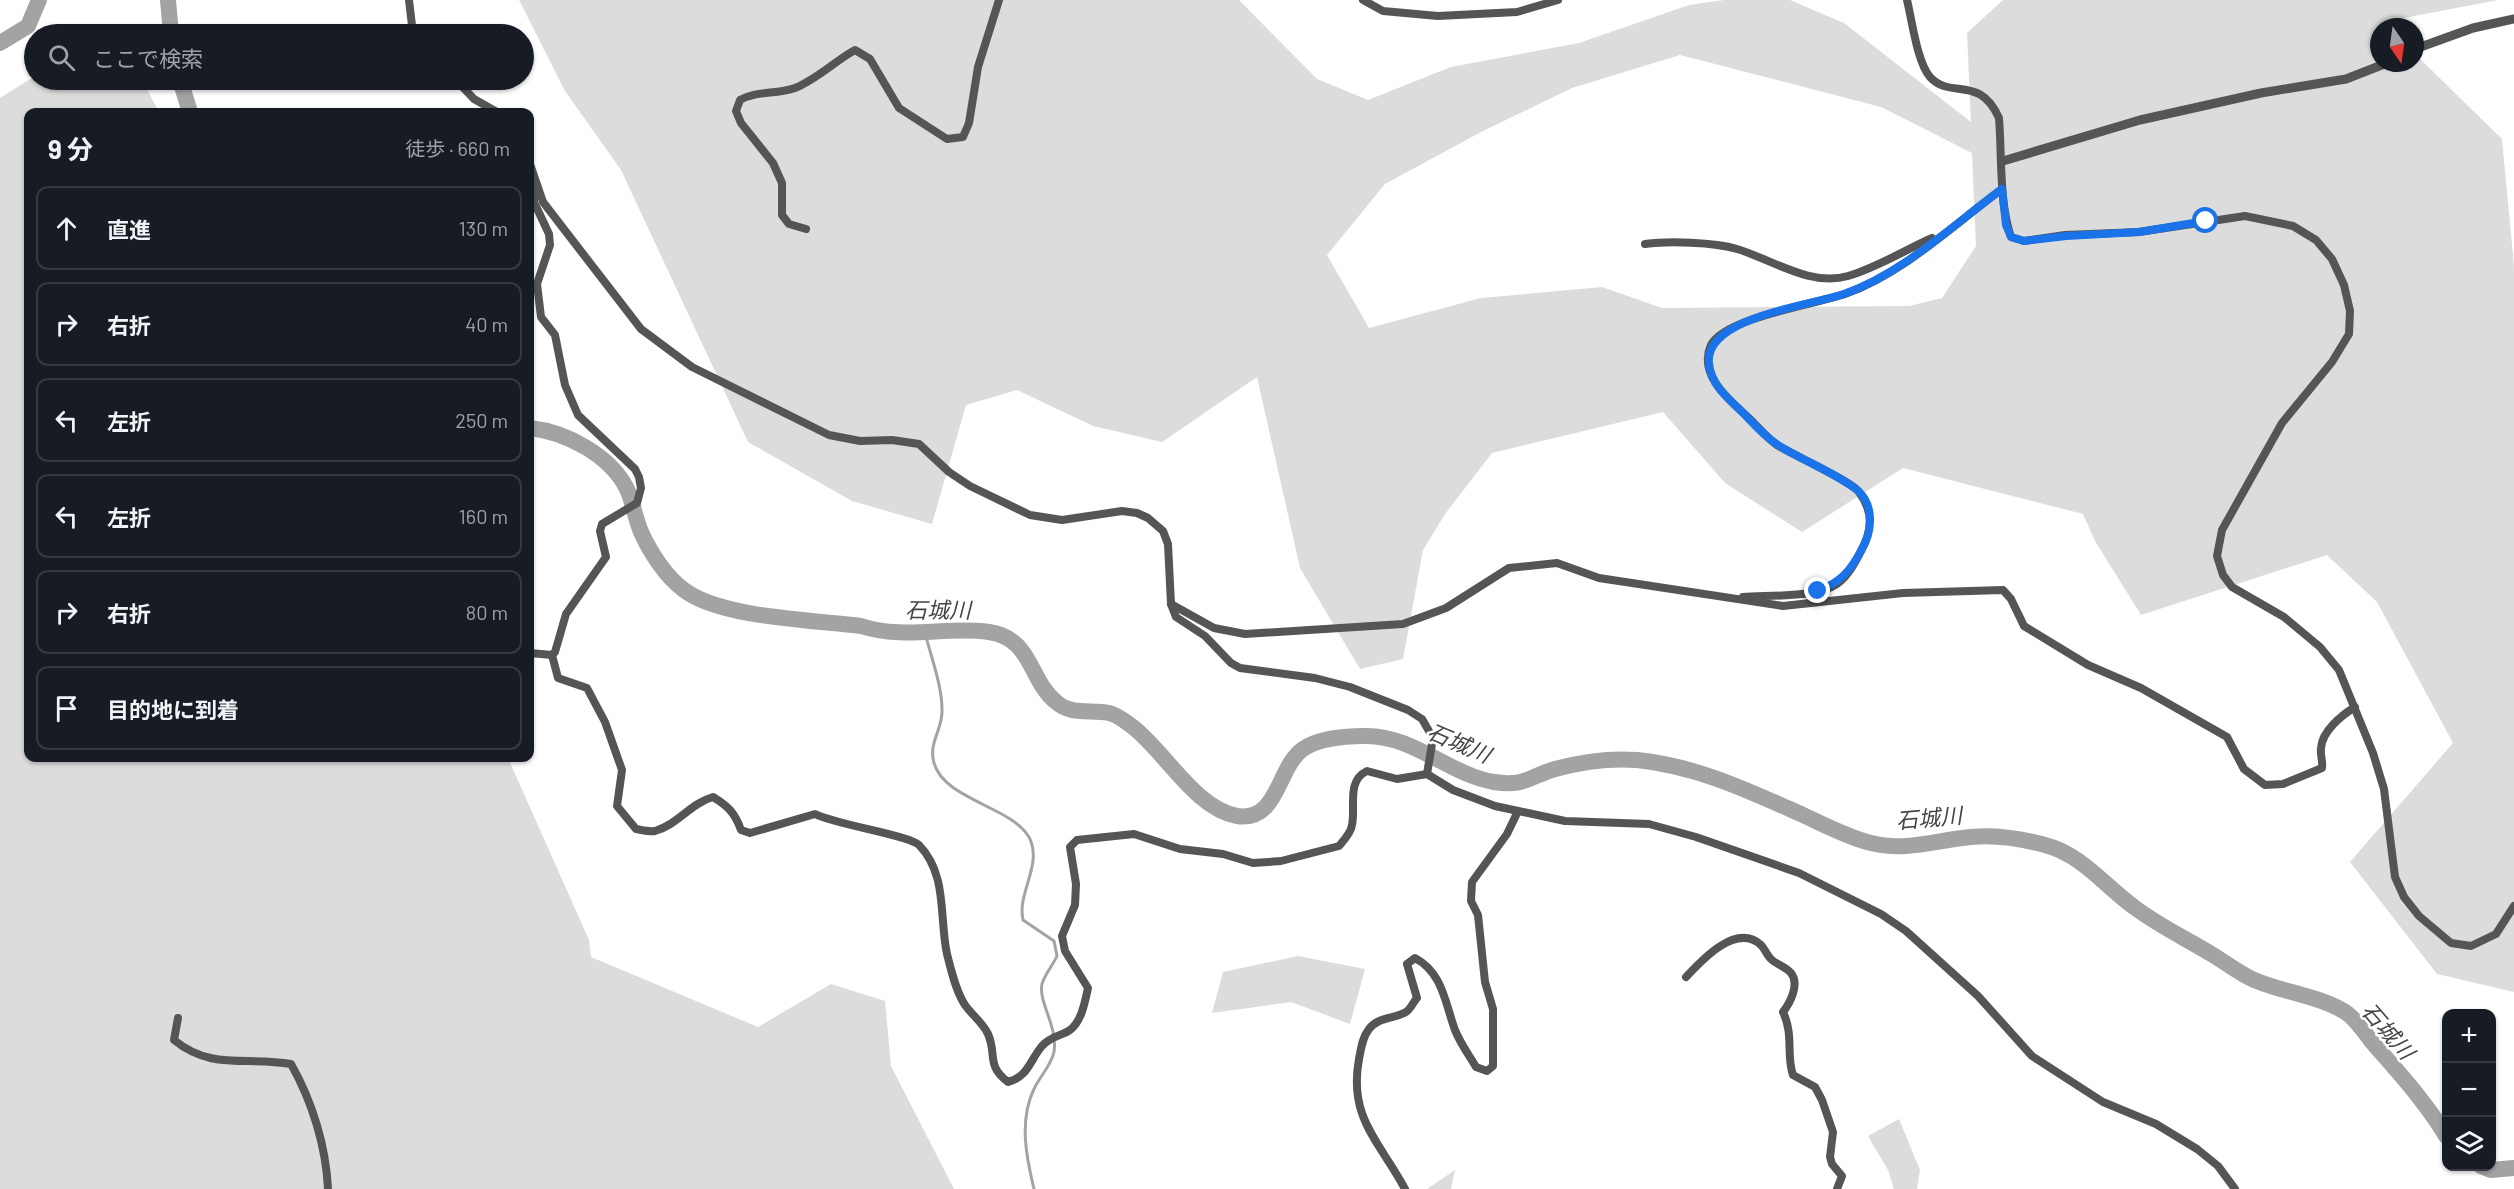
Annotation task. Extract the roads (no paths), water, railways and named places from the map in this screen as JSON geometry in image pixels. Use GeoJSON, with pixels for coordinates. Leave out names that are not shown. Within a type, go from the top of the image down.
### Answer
{"type":"FeatureCollection","features":[{"type":"Feature","properties":{"kind":"street"},"geometry":{"type":"LineString","coordinates":[[409,0],[412,24]]}},
{"type":"Feature","properties":{"kind":"street"},"geometry":{"type":"LineString","coordinates":[[806,229],[789,224],[782,215],[782,183],[773,163],[741,123],[736,111],[740,100],[751,94],[781,92],[796,87],[855,50],[870,59],[899,108],[948,139],[957,140],[963,137],[969,123],[978,67],[999,0]]}},
{"type":"Feature","properties":{"kind":"street"},"geometry":{"type":"LineString","coordinates":[[1363,0],[1376,3],[1383,11],[1438,16],[1517,12],[1558,0]]}},
{"type":"Feature","properties":{"kind":"street"},"geometry":{"type":"LineString","coordinates":[[1907,0],[1923,66],[1931,78],[1943,85],[1974,90],[1987,98],[1999,118],[2003,161],[2002,189],[2006,225],[2011,237],[2024,241],[2139,232],[2245,216],[2293,226],[2316,240],[2332,260],[2344,285],[2350,311],[2349,334],[2332,362],[2282,423],[2222,530],[2217,556],[2223,575],[2232,587],[2284,617],[2320,647],[2339,670],[2355,707],[2384,789],[2395,877],[2404,897],[2434,931],[2451,943],[2470,946],[2496,934],[2514,906]]}},
{"type":"Feature","properties":{"kind":"street"},"geometry":{"type":"LineString","coordinates":[[2424,46],[2473,28],[2514,19]]}},
{"type":"Feature","properties":{"kind":"street"},"geometry":{"type":"LineString","coordinates":[[2003,161],[2140,120],[2260,93],[2346,79],[2370,70]]}},
{"type":"Feature","properties":{"kind":"street"},"geometry":{"type":"LineString","coordinates":[[465,90],[474,99],[490,108]]}},
{"type":"Feature","properties":{"kind":"street"},"geometry":{"type":"LineString","coordinates":[[534,178],[543,202],[641,329],[692,367],[829,435],[860,441],[892,440],[919,444],[949,472],[970,486],[1029,514],[1062,520],[1122,511],[1137,513],[1148,518],[1163,531],[1168,544],[1171,604],[1176,617],[1204,636],[1231,663],[1240,668],[1316,678],[1350,687],[1422,719],[1433,738],[1428,772]]}},
{"type":"Feature","properties":{"kind":"street"},"geometry":{"type":"LineString","coordinates":[[535,182],[534,202],[549,234],[550,245],[537,284],[541,317],[555,335],[566,385],[578,415],[634,469],[641,488],[637,503],[602,524],[600,531],[606,557],[566,614],[560,642],[552,655],[558,678],[587,688],[605,722],[622,770],[617,806],[636,829],[655,831],[678,818],[700,801],[713,797],[735,814],[741,830],[750,833],[815,814],[829,821],[904,837],[918,844],[934,871],[940,889],[944,911],[946,952],[955,982],[964,1004],[988,1034],[993,1062],[998,1074],[1008,1082],[1017,1080],[1026,1072],[1042,1046],[1056,1034],[1070,1030],[1082,1011],[1088,988],[1065,951],[1062,936],[1075,905],[1076,884],[1070,846],[1077,840],[1134,834],[1187,850],[1223,854],[1253,863],[1281,861],[1339,846],[1352,825],[1355,784],[1359,775],[1367,771],[1397,779],[1428,772],[1453,790],[1518,811],[1565,821],[1649,824],[1696,837],[1799,873],[1881,914],[1906,931],[1978,996],[2032,1056],[2103,1102],[2156,1124],[2197,1149],[2218,1166],[2231,1187]]}},
{"type":"Feature","properties":{"kind":"street"},"geometry":{"type":"LineString","coordinates":[[1728,598],[1818,591],[1837,584],[1851,570],[1868,537],[1871,523],[1858,491],[1775,444],[1724,395],[1712,377],[1708,362],[1712,344],[1723,333],[1742,323],[1846,294],[1898,270],[2002,189]]}},
{"type":"Feature","properties":{"kind":"street"},"geometry":{"type":"LineString","coordinates":[[1645,244],[1665,242],[1736,249],[1768,263],[1819,277],[1847,277],[1942,234]]}},
{"type":"Feature","properties":{"kind":"street"},"geometry":{"type":"LineString","coordinates":[[1171,604],[1214,628],[1245,634],[1403,624],[1446,608],[1509,568],[1557,563],[1599,578],[1783,606],[1903,593],[2002,590],[2011,599],[2024,626],[2088,665],[2141,688],[2228,737],[2244,769],[2265,785],[2283,784],[2322,768],[2320,746],[2341,716],[2355,707]]}},
{"type":"Feature","properties":{"kind":"street"},"geometry":{"type":"LineString","coordinates":[[534,653],[552,655]]}},
{"type":"Feature","properties":{"kind":"street"},"geometry":{"type":"LineString","coordinates":[[1405,1189],[1362,1119],[1356,1086],[1363,1040],[1370,1027],[1380,1020],[1407,1011],[1417,998],[1407,964],[1415,958],[1428,965],[1437,979],[1455,1030],[1476,1067],[1487,1071],[1493,1066],[1493,1009],[1485,982],[1478,915],[1469,892],[1472,882],[1507,834],[1518,811]]}},
{"type":"Feature","properties":{"kind":"street"},"geometry":{"type":"LineString","coordinates":[[1686,977],[1723,944],[1748,939],[1760,944],[1771,959],[1791,973],[1794,990],[1783,1012],[1792,1051],[1790,1068],[1793,1075],[1815,1087],[1827,1113],[1833,1132],[1830,1157],[1832,1164],[1842,1176],[1837,1189]]}},
{"type":"Feature","properties":{"kind":"street"},"geometry":{"type":"LineString","coordinates":[[178,1017],[174,1040],[198,1055],[212,1060],[271,1060],[291,1064],[313,1111],[327,1172],[328,1189]]}},
{"type":"Feature","properties":{"kind":"waterway","name":"石城川"},"geometry":{"type":"LineString","coordinates":[[29,24],[39,0]]}},
{"type":"Feature","properties":{"kind":"waterway","name":"石城川"},"geometry":{"type":"LineString","coordinates":[[168,0],[170,24]]}},
{"type":"Feature","properties":{"kind":"waterway","name":"石城川"},"geometry":{"type":"LineString","coordinates":[[0,43],[24,28]]}},
{"type":"Feature","properties":{"kind":"waterway","name":"石城川"},"geometry":{"type":"LineString","coordinates":[[183,90],[189,108]]}},
{"type":"Feature","properties":{"kind":"waterway","name":"石城川"},"geometry":{"type":"LineString","coordinates":[[534,429],[572,440],[586,447],[610,466],[627,489],[641,532],[659,564],[677,585],[700,599],[744,612],[893,632],[957,630],[989,632],[1003,636],[1014,642],[1022,651],[1040,683],[1056,702],[1068,709],[1116,715],[1145,738],[1208,803],[1237,816],[1251,816],[1261,811],[1276,792],[1294,757],[1309,745],[1341,737],[1365,736],[1382,737],[1399,742],[1477,778],[1494,782],[1520,782],[1555,769],[1586,763],[1637,760],[1681,768],[1722,781],[1871,843],[1906,846],[1972,837],[2004,837],[2058,849],[2081,863],[2144,914],[2242,974],[2263,983],[2314,998],[2348,1014],[2411,1087],[2442,1130]]}},
{"type":"Feature","properties":{"kind":"waterway"},"geometry":{"type":"LineString","coordinates":[[925,633],[942,700],[942,717],[933,749],[934,763],[941,776],[951,786],[1009,819],[1030,839],[1033,859],[1023,900],[1023,920],[1054,941],[1057,956],[1042,984],[1043,999],[1053,1033],[1054,1052],[1029,1101],[1025,1126],[1034,1189]]}},
{"type":"Feature","properties":{"kind":"waterway","name":"石城川"},"geometry":{"type":"LineString","coordinates":[[2496,1170],[2514,1168]]}}]}
